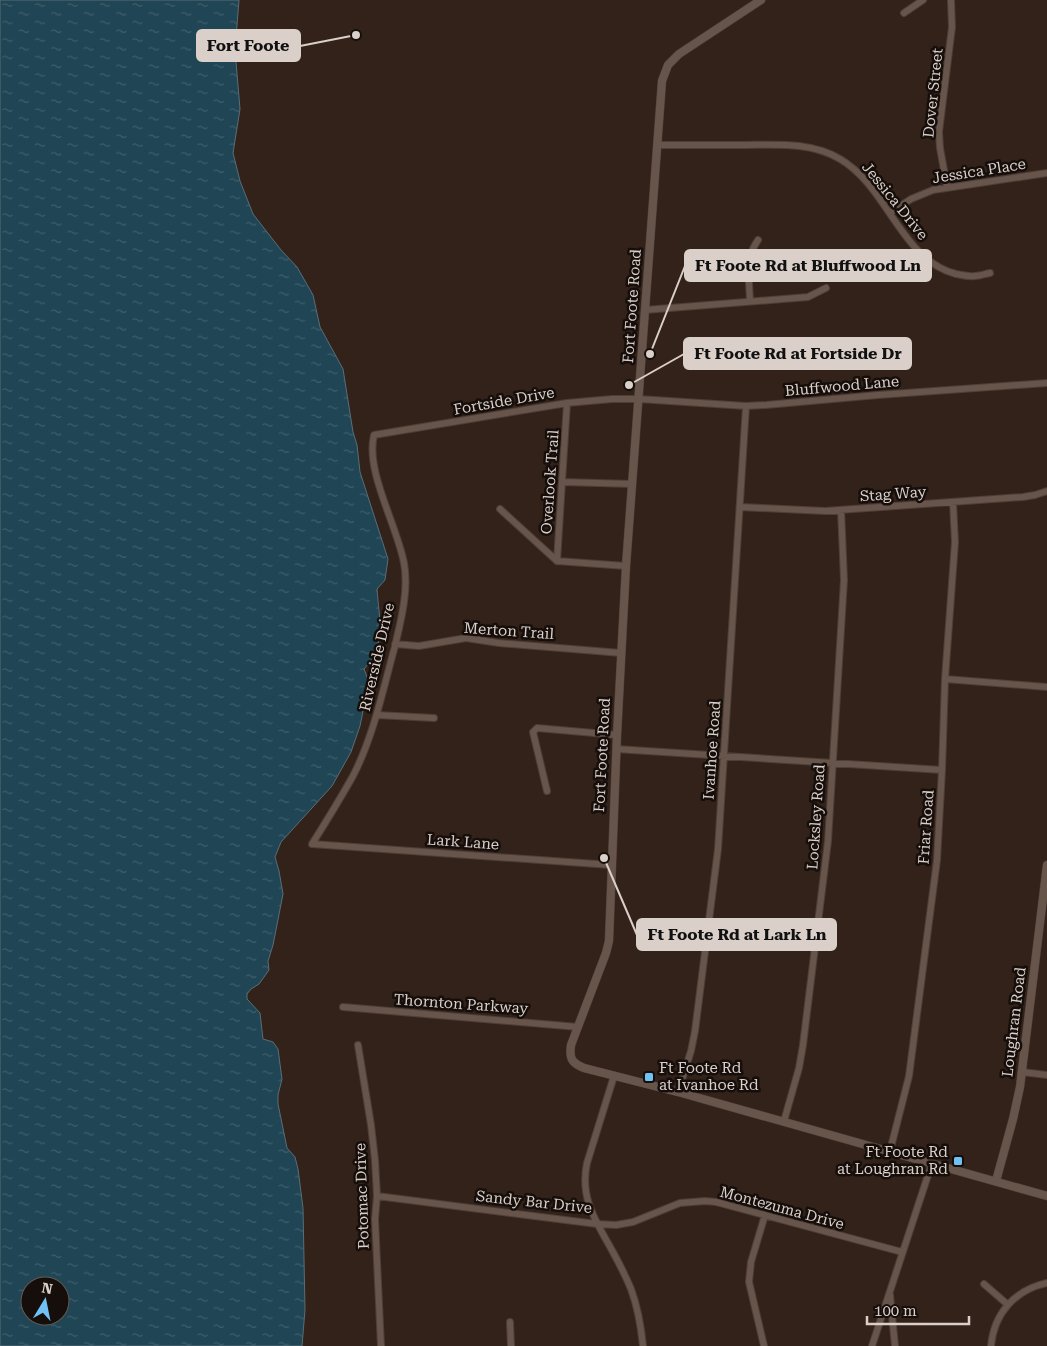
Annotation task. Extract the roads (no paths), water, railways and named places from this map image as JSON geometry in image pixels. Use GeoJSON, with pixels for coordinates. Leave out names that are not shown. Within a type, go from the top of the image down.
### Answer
{"type":"FeatureCollection","features":[{"type":"Feature","properties":{"kind":"street","name":"Fort Foote Road"},"geometry":{"type":"LineString","coordinates":[[762,0],[679,54],[668,65],[661,87],[626,566],[616,735],[610,920],[606,953],[578,1027],[570,1058],[572,1062],[584,1068],[784,1121],[1047,1196]]}},
{"type":"Feature","properties":{"kind":"street"},"geometry":{"type":"LineString","coordinates":[[904,14],[923,0]]}},
{"type":"Feature","properties":{"kind":"street","name":"Dover Street"},"geometry":{"type":"LineString","coordinates":[[947,187],[939,132],[952,27],[951,0]]}},
{"type":"Feature","properties":{"kind":"street","name":"Jessica Drive"},"geometry":{"type":"LineString","coordinates":[[657,145],[794,145],[822,151],[840,159],[856,170],[914,247],[935,265],[949,272],[974,277],[990,273]]}},
{"type":"Feature","properties":{"kind":"street","name":"Jessica Place"},"geometry":{"type":"LineString","coordinates":[[890,213],[932,190],[1047,173]]}},
{"type":"Feature","properties":{"kind":"street"},"geometry":{"type":"LineString","coordinates":[[750,300],[749,262],[752,250],[758,240]]}},
{"type":"Feature","properties":{"kind":"street"},"geometry":{"type":"LineString","coordinates":[[645,310],[750,300],[808,297],[826,288]]}},
{"type":"Feature","properties":{"kind":"street","name":"Bluffwood Lane"},"geometry":{"type":"LineString","coordinates":[[639,399],[746,406],[1047,383]]}},
{"type":"Feature","properties":{"kind":"street","name":"Fortside Drive"},"geometry":{"type":"LineString","coordinates":[[374,435],[567,403],[639,399]]}},
{"type":"Feature","properties":{"kind":"street","name":"Overlook Trail"},"geometry":{"type":"LineString","coordinates":[[557,561],[567,403]]}},
{"type":"Feature","properties":{"kind":"street","name":"Ivanhoe Road"},"geometry":{"type":"LineString","coordinates":[[678,1092],[691,1051],[695,1031],[718,849],[746,406]]}},
{"type":"Feature","properties":{"kind":"street","name":"Riverside Drive"},"geometry":{"type":"LineString","coordinates":[[312,844],[353,775],[377,715],[398,637],[404,595],[404,565],[376,471],[372,448],[374,435]]}},
{"type":"Feature","properties":{"kind":"street"},"geometry":{"type":"LineString","coordinates":[[563,482],[632,484]]}},
{"type":"Feature","properties":{"kind":"street","name":"Stag Way"},"geometry":{"type":"LineString","coordinates":[[740,507],[825,512],[1023,497],[1047,491]]}},
{"type":"Feature","properties":{"kind":"street","name":"Friar Road"},"geometry":{"type":"LineString","coordinates":[[890,1151],[905,1098],[936,860],[942,770],[945,679],[955,542],[953,502]]}},
{"type":"Feature","properties":{"kind":"street"},"geometry":{"type":"LineString","coordinates":[[500,509],[557,561],[626,566]]}},
{"type":"Feature","properties":{"kind":"street","name":"Locksley Road"},"geometry":{"type":"LineString","coordinates":[[784,1121],[804,1045],[826,861],[844,580],[841,510]]}},
{"type":"Feature","properties":{"kind":"street","name":"Merton Trail"},"geometry":{"type":"LineString","coordinates":[[395,644],[419,646],[466,638],[499,643],[621,653]]}},
{"type":"Feature","properties":{"kind":"street"},"geometry":{"type":"LineString","coordinates":[[945,679],[1047,688]]}},
{"type":"Feature","properties":{"kind":"street"},"geometry":{"type":"LineString","coordinates":[[377,715],[434,718]]}},
{"type":"Feature","properties":{"kind":"street"},"geometry":{"type":"LineString","coordinates":[[547,791],[534,732],[537,728],[616,735]]}},
{"type":"Feature","properties":{"kind":"street"},"geometry":{"type":"LineString","coordinates":[[616,749],[942,770]]}},
{"type":"Feature","properties":{"kind":"street","name":"Lark Lane"},"geometry":{"type":"LineString","coordinates":[[312,844],[611,866]]}},
{"type":"Feature","properties":{"kind":"street","name":"Loughran Road"},"geometry":{"type":"LineString","coordinates":[[996,1181],[1013,1119],[1022,1072],[1047,865]]}},
{"type":"Feature","properties":{"kind":"street","name":"Thornton Parkway"},"geometry":{"type":"LineString","coordinates":[[343,1007],[578,1027]]}},
{"type":"Feature","properties":{"kind":"street","name":"Potomac Drive"},"geometry":{"type":"LineString","coordinates":[[358,1045],[371,1125],[377,1196],[376,1219],[381,1346]]}},
{"type":"Feature","properties":{"kind":"street"},"geometry":{"type":"LineString","coordinates":[[1022,1072],[1047,1075]]}},
{"type":"Feature","properties":{"kind":"street","name":"Sandy Bar Drive"},"geometry":{"type":"LineString","coordinates":[[377,1196],[597,1224],[587,1200],[585,1173],[614,1076]]}},
{"type":"Feature","properties":{"kind":"street"},"geometry":{"type":"LineString","coordinates":[[872,1346],[932,1163]]}},
{"type":"Feature","properties":{"kind":"street","name":"Montezuma Drive"},"geometry":{"type":"LineString","coordinates":[[597,1224],[616,1225],[633,1222],[664,1208],[680,1204],[716,1202],[902,1252]]}},
{"type":"Feature","properties":{"kind":"street"},"geometry":{"type":"LineString","coordinates":[[764,1346],[749,1282],[751,1262],[765,1215]]}},
{"type":"Feature","properties":{"kind":"street"},"geometry":{"type":"LineString","coordinates":[[597,1224],[631,1290],[640,1318],[643,1346]]}},
{"type":"Feature","properties":{"kind":"street"},"geometry":{"type":"LineString","coordinates":[[991,1346],[997,1320],[1007,1304],[1026,1290],[1047,1283]]}},
{"type":"Feature","properties":{"kind":"street"},"geometry":{"type":"LineString","coordinates":[[984,1284],[1007,1304]]}},
{"type":"Feature","properties":{"kind":"street"},"geometry":{"type":"LineString","coordinates":[[890,1292],[895,1346]]}},
{"type":"Feature","properties":{"kind":"street"},"geometry":{"type":"LineString","coordinates":[[510,1322],[511,1346]]}},
{"type":"Feature","properties":{"kind":"water"},"geometry":{"type":"Polygon","coordinates":[[[0,0],[239,0],[235,50],[240,109],[233,153],[240,181],[253,214],[297,267],[313,295],[320,327],[343,369],[360,472],[388,559],[385,580],[377,589],[380,621],[379,641],[376,651],[364,669],[369,682],[360,726],[351,752],[332,786],[281,842],[275,857],[283,894],[268,961],[269,970],[259,984],[247,994],[247,999],[260,1013],[263,1039],[273,1042],[278,1049],[282,1079],[278,1104],[287,1148],[295,1157],[298,1169],[303,1208],[305,1310],[302,1346],[0,1346],[0,0]]]}},
{"type":"Feature","properties":{"kind":"place","name":"Fort Foote"},"geometry":{"type":"Point","coordinates":[356,35]}},
{"type":"Feature","properties":{"kind":"place","name":"Ft Foote Rd at Bluffwood Ln"},"geometry":{"type":"Point","coordinates":[650,354]}},
{"type":"Feature","properties":{"kind":"place","name":"Ft Foote Rd at Fortside Dr"},"geometry":{"type":"Point","coordinates":[629,385]}},
{"type":"Feature","properties":{"kind":"place","name":"Ft Foote Rd at Lark Ln"},"geometry":{"type":"Point","coordinates":[604,858]}},
{"type":"Feature","properties":{"kind":"place","name":"Ft Foote Rd at Ivanhoe Rd"},"geometry":{"type":"Point","coordinates":[649,1077]}},
{"type":"Feature","properties":{"kind":"place","name":"Ft Foote Rd at Loughran Rd"},"geometry":{"type":"Point","coordinates":[958,1161]}}]}
